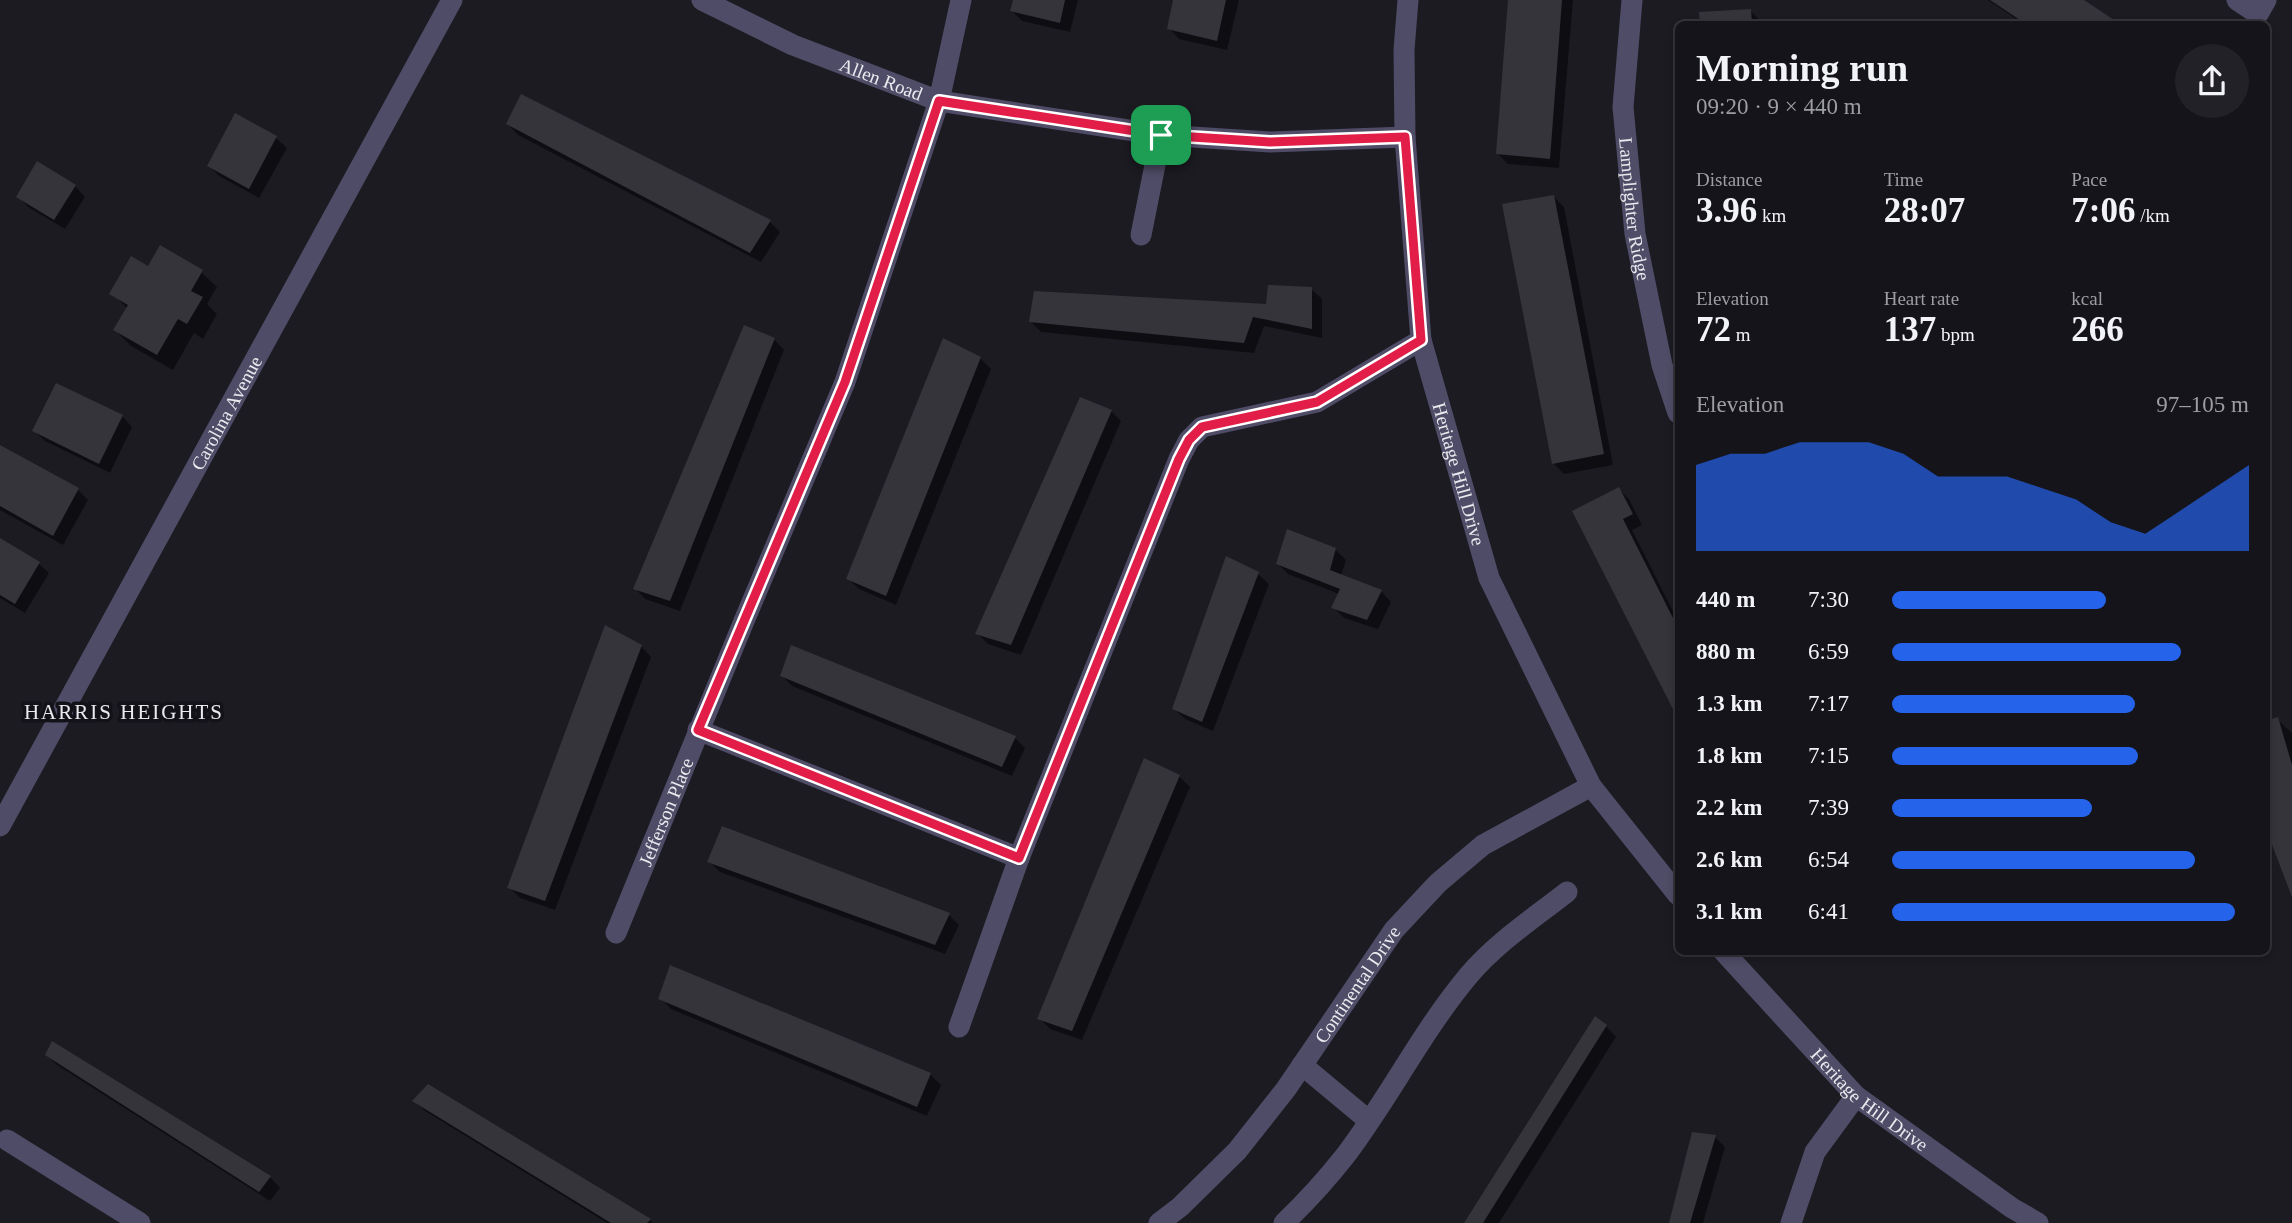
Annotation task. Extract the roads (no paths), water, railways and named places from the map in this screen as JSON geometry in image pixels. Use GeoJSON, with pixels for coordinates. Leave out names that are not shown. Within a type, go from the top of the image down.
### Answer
{"type":"FeatureCollection","features":[{"type":"Feature","properties":{"kind":"street","name":"Carolina Avenue"},"geometry":{"type":"LineString","coordinates":[[0,826],[452,0]]}},
{"type":"Feature","properties":{"kind":"street","name":"Jefferson Place"},"geometry":{"type":"LineString","coordinates":[[615,933],[845,382],[939,101],[961,0]]}},
{"type":"Feature","properties":{"kind":"street","name":"Heritage Hill Drive"},"geometry":{"type":"LineString","coordinates":[[1408,0],[1404,50],[1405,137],[1421,340],[1489,578],[1591,786],[1675,891]]}},
{"type":"Feature","properties":{"kind":"street","name":"Lamplighter Ridge"},"geometry":{"type":"LineString","coordinates":[[1632,0],[1623,107],[1635,234],[1662,365],[1675,404]]}},
{"type":"Feature","properties":{"kind":"street"},"geometry":{"type":"LineString","coordinates":[[2237,0],[2258,14],[2266,0]]}},
{"type":"Feature","properties":{"kind":"street","name":"Allen Road"},"geometry":{"type":"LineString","coordinates":[[706,1],[793,45],[939,101],[1161,135],[1270,142],[1405,137]]}},
{"type":"Feature","properties":{"kind":"street"},"geometry":{"type":"LineString","coordinates":[[1141,235],[1161,135]]}},
{"type":"Feature","properties":{"kind":"street"},"geometry":{"type":"LineString","coordinates":[[959,1027],[1019,858],[1179,459],[1189,440],[1202,427],[1317,402],[1421,340]]}},
{"type":"Feature","properties":{"kind":"street"},"geometry":{"type":"LineString","coordinates":[[698,730],[1019,858]]}},
{"type":"Feature","properties":{"kind":"street","name":"Continental Drive"},"geometry":{"type":"LineString","coordinates":[[1159,1223],[1180,1207],[1237,1152],[1302,1065],[1394,930],[1438,883],[1483,845],[1591,786]]}},
{"type":"Feature","properties":{"kind":"street"},"geometry":{"type":"LineString","coordinates":[[1284,1223],[1313,1195],[1346,1154],[1470,973],[1517,930],[1567,892]]}},
{"type":"Feature","properties":{"kind":"street","name":"Heritage Hill Drive"},"geometry":{"type":"LineString","coordinates":[[1727,955],[1856,1096],[2012,1208],[2038,1223]]}},
{"type":"Feature","properties":{"kind":"street"},"geometry":{"type":"LineString","coordinates":[[1302,1065],[1368,1120]]}},
{"type":"Feature","properties":{"kind":"street"},"geometry":{"type":"LineString","coordinates":[[1791,1223],[1815,1152],[1856,1096]]}},
{"type":"Feature","properties":{"kind":"street"},"geometry":{"type":"LineString","coordinates":[[7,1140],[140,1223]]}},
{"type":"Feature","properties":{"kind":"district","name":"HARRIS HEIGHTS"},"geometry":{"type":"Point","coordinates":[124,712]}}]}
